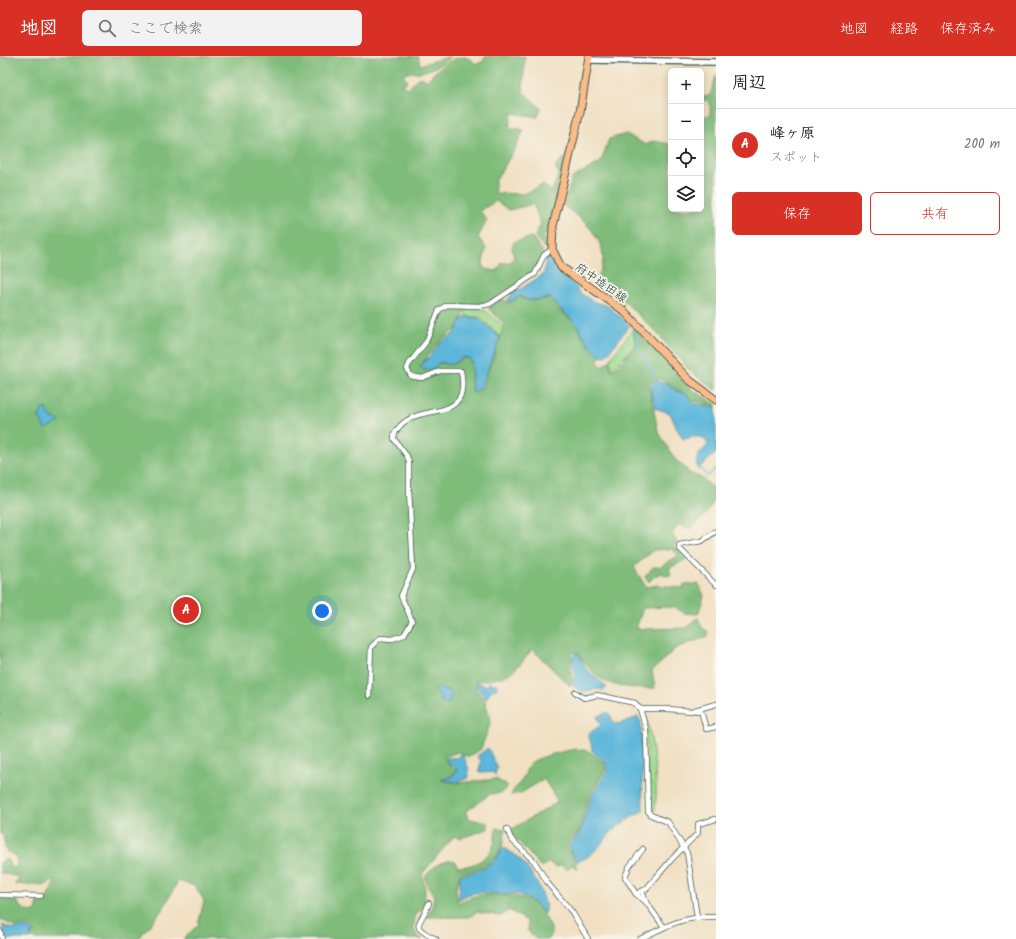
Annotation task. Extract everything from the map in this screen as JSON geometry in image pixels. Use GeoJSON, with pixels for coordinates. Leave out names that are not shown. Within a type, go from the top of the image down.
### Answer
{"type":"FeatureCollection","features":[{"type":"Feature","properties":{"kind":"main road","name":"府中造田線"},"geometry":{"type":"LineString","coordinates":[[589,58],[580,112],[553,226],[552,249],[561,267],[623,310],[688,379],[716,400]]}},
{"type":"Feature","properties":{"kind":"street"},"geometry":{"type":"LineString","coordinates":[[589,58],[681,58],[716,62]]}},
{"type":"Feature","properties":{"kind":"street"},"geometry":{"type":"LineString","coordinates":[[369,696],[371,646],[380,638],[392,639],[404,635],[412,621],[401,596],[414,569],[409,490],[409,463],[407,456],[394,439],[394,433],[406,420],[413,416],[447,410],[456,405],[461,395],[461,371],[440,371],[422,378],[415,377],[409,373],[407,369],[409,364],[426,342],[436,314],[442,307],[447,305],[478,306],[490,304],[535,274],[544,255],[552,249]]}},
{"type":"Feature","properties":{"kind":"street"},"geometry":{"type":"LineString","coordinates":[[716,531],[702,541],[680,545],[679,548],[716,585]]}},
{"type":"Feature","properties":{"kind":"street"},"geometry":{"type":"LineString","coordinates":[[575,692],[584,698],[597,695],[635,703],[640,709],[646,729],[648,811],[651,815],[668,822],[687,853],[697,917]]}},
{"type":"Feature","properties":{"kind":"street"},"geometry":{"type":"LineString","coordinates":[[691,711],[716,704]]}},
{"type":"Feature","properties":{"kind":"street"},"geometry":{"type":"LineString","coordinates":[[640,709],[660,708],[701,711],[706,728],[716,727]]}},
{"type":"Feature","properties":{"kind":"street"},"geometry":{"type":"LineString","coordinates":[[636,894],[646,889],[672,859],[698,834],[698,824],[716,819]]}},
{"type":"Feature","properties":{"kind":"street"},"geometry":{"type":"LineString","coordinates":[[507,829],[511,839],[534,861],[549,886],[572,912],[588,939]]}},
{"type":"Feature","properties":{"kind":"street"},"geometry":{"type":"LineString","coordinates":[[643,849],[629,867],[625,877],[636,894],[646,902],[664,927]]}},
{"type":"Feature","properties":{"kind":"street"},"geometry":{"type":"LineString","coordinates":[[642,891],[646,902]]}},
{"type":"Feature","properties":{"kind":"street"},"geometry":{"type":"LineString","coordinates":[[0,895],[41,896]]}},
{"type":"Feature","properties":{"kind":"street"},"geometry":{"type":"LineString","coordinates":[[429,903],[418,922],[418,927],[421,931],[436,939]]}},
{"type":"Feature","properties":{"kind":"street"},"geometry":{"type":"LineString","coordinates":[[640,939],[679,920],[697,917],[716,917]]}},
{"type":"Feature","properties":{"kind":"street"},"geometry":{"type":"LineString","coordinates":[[0,931],[2,939]]}},
{"type":"Feature","properties":{"kind":"green space"},"geometry":{"type":"Polygon","coordinates":[[[0,56],[418,56],[420,65],[450,56],[445,62],[433,68],[403,75],[407,79],[406,83],[400,84],[409,89],[416,79],[422,77],[427,81],[444,65],[460,57],[466,57],[476,64],[482,62],[486,56],[525,56],[523,92],[541,108],[538,117],[512,113],[509,127],[524,130],[515,149],[495,181],[495,193],[524,194],[543,185],[552,192],[559,173],[555,167],[563,158],[565,159],[552,214],[547,216],[549,226],[547,234],[542,237],[548,244],[545,249],[535,236],[541,224],[533,204],[509,210],[496,201],[480,211],[487,220],[478,237],[486,248],[483,262],[484,269],[497,271],[502,263],[508,263],[514,259],[512,248],[514,242],[532,237],[543,252],[535,270],[530,275],[485,304],[467,304],[459,327],[439,342],[420,366],[421,369],[429,370],[440,363],[452,364],[463,358],[469,358],[472,392],[475,393],[482,388],[504,327],[504,324],[488,308],[503,299],[508,303],[520,297],[528,301],[551,299],[557,308],[574,322],[589,345],[602,356],[597,360],[602,367],[609,361],[612,371],[619,365],[636,345],[634,330],[636,330],[694,391],[716,404],[716,407],[692,400],[688,395],[675,389],[669,383],[660,379],[653,381],[649,387],[658,431],[674,458],[691,474],[700,477],[715,489],[715,495],[707,512],[690,529],[679,524],[672,534],[677,542],[673,547],[679,549],[687,559],[669,568],[671,575],[666,576],[662,573],[654,576],[649,582],[645,577],[653,567],[660,567],[679,555],[672,549],[654,550],[634,567],[646,587],[657,585],[683,588],[684,584],[699,584],[704,596],[698,614],[684,613],[675,607],[643,608],[636,629],[686,628],[698,618],[702,628],[708,631],[708,636],[676,648],[652,671],[655,688],[619,686],[601,679],[585,664],[578,652],[574,652],[571,655],[573,673],[570,686],[532,649],[515,670],[509,674],[495,679],[476,681],[476,689],[485,701],[491,721],[481,749],[469,757],[458,752],[444,757],[450,767],[456,770],[453,775],[441,780],[457,783],[496,779],[508,786],[501,793],[490,794],[465,812],[470,819],[488,823],[488,829],[461,838],[454,836],[422,874],[425,889],[425,905],[416,915],[413,928],[418,937],[423,939],[183,939],[198,925],[204,901],[195,886],[178,881],[163,909],[138,939],[34,939],[31,935],[35,932],[26,925],[15,927],[0,919],[0,898],[17,901],[25,911],[36,912],[38,901],[46,900],[56,880],[43,886],[14,884],[20,877],[0,873],[0,863],[7,859],[12,869],[17,866],[16,856],[6,851],[3,835],[0,834],[0,449],[2,447],[0,442],[0,56]]]}},
{"type":"Feature","properties":{"kind":"green space"},"geometry":{"type":"Polygon","coordinates":[[[716,75],[716,390],[690,371],[656,332],[623,300],[595,282],[603,263],[601,248],[589,227],[564,206],[572,178],[601,162],[609,139],[626,134],[646,145],[653,141],[668,144],[668,212],[704,212],[704,116],[710,116],[710,101],[704,100],[704,96],[710,95],[716,75]]]}},
{"type":"Feature","properties":{"kind":"green space"},"geometry":{"type":"Polygon","coordinates":[[[467,309],[485,310],[504,327],[500,337],[480,317],[467,317],[467,309]]]}},
{"type":"Feature","properties":{"kind":"green space"},"geometry":{"type":"Polygon","coordinates":[[[633,329],[635,345],[612,370],[610,361],[611,358],[633,329]]]}},
{"type":"Feature","properties":{"kind":"green space"},"geometry":{"type":"Polygon","coordinates":[[[645,716],[648,724],[655,766],[656,796],[653,814],[650,807],[645,716]]]}},
{"type":"Feature","properties":{"kind":"green space"},"geometry":{"type":"Polygon","coordinates":[[[577,749],[588,751],[604,762],[606,769],[589,797],[578,834],[570,840],[567,848],[571,853],[578,869],[572,865],[567,870],[562,866],[555,867],[549,862],[541,867],[511,833],[512,829],[558,802],[544,779],[521,793],[511,795],[523,778],[528,766],[532,762],[560,752],[577,749]]]}},
{"type":"Feature","properties":{"kind":"green space"},"geometry":{"type":"Polygon","coordinates":[[[497,828],[505,829],[501,849],[497,856],[486,865],[460,874],[456,889],[458,903],[470,897],[483,895],[509,896],[527,900],[538,907],[548,922],[552,933],[549,939],[536,939],[528,931],[527,921],[509,910],[501,916],[476,912],[470,917],[427,917],[433,904],[434,893],[428,888],[425,877],[428,873],[434,867],[445,862],[454,860],[458,867],[464,867],[480,861],[492,849],[495,842],[497,828]]]}},
{"type":"Feature","properties":{"kind":"water"},"geometry":{"type":"Polygon","coordinates":[[[546,256],[551,256],[553,265],[561,276],[576,286],[580,293],[594,302],[606,305],[630,325],[606,356],[601,355],[592,348],[578,327],[551,298],[528,300],[520,296],[512,301],[507,301],[511,295],[544,274],[546,256]]]}},
{"type":"Feature","properties":{"kind":"water"},"geometry":{"type":"Polygon","coordinates":[[[464,317],[479,318],[500,338],[480,388],[474,392],[471,384],[472,365],[469,358],[463,357],[451,365],[440,362],[432,369],[426,370],[420,366],[440,343],[455,333],[464,317]]]}},
{"type":"Feature","properties":{"kind":"water"},"geometry":{"type":"Polygon","coordinates":[[[656,381],[669,384],[674,390],[688,395],[691,401],[697,404],[716,408],[716,453],[698,469],[696,462],[697,458],[708,445],[704,438],[701,437],[683,439],[670,413],[655,408],[650,388],[656,381]]]}},
{"type":"Feature","properties":{"kind":"water"},"geometry":{"type":"Polygon","coordinates":[[[47,408],[46,410],[52,419],[55,418],[60,422],[45,429],[38,416],[41,415],[41,410],[47,408]]]}},
{"type":"Feature","properties":{"kind":"water"},"geometry":{"type":"Polygon","coordinates":[[[575,653],[578,653],[586,669],[607,687],[603,690],[596,689],[582,692],[572,685],[576,674],[572,658],[575,653]]]}},
{"type":"Feature","properties":{"kind":"water"},"geometry":{"type":"Polygon","coordinates":[[[477,682],[486,686],[490,682],[491,685],[496,683],[498,685],[496,689],[491,690],[486,699],[477,687],[477,682]]]}},
{"type":"Feature","properties":{"kind":"water"},"geometry":{"type":"Polygon","coordinates":[[[438,687],[445,691],[448,689],[452,696],[449,703],[441,702],[440,696],[435,690],[438,687]]]}},
{"type":"Feature","properties":{"kind":"water"},"geometry":{"type":"Polygon","coordinates":[[[608,712],[615,724],[638,717],[641,722],[643,811],[613,831],[591,854],[577,862],[569,848],[572,841],[579,835],[591,797],[607,771],[605,762],[592,751],[591,742],[587,735],[601,725],[597,717],[608,712]]]}},
{"type":"Feature","properties":{"kind":"water"},"geometry":{"type":"Polygon","coordinates":[[[488,748],[497,767],[495,775],[493,772],[483,773],[479,771],[481,761],[477,756],[488,748]]]}},
{"type":"Feature","properties":{"kind":"water"},"geometry":{"type":"Polygon","coordinates":[[[463,755],[468,767],[469,778],[456,782],[442,780],[452,777],[457,770],[455,767],[450,765],[446,758],[456,758],[463,755]]]}},
{"type":"Feature","properties":{"kind":"water"},"geometry":{"type":"Polygon","coordinates":[[[503,847],[521,860],[534,878],[545,901],[544,914],[534,902],[517,894],[508,895],[476,893],[469,894],[459,900],[460,876],[491,864],[503,847]]]}},
{"type":"Feature","properties":{"kind":"water"},"geometry":{"type":"Polygon","coordinates":[[[2,925],[13,929],[26,927],[33,932],[30,935],[32,939],[6,939],[2,925]]]}},
{"type":"Feature","properties":{"kind":"waterway"},"geometry":{"type":"LineString","coordinates":[[628,325],[634,329],[639,348],[651,369],[656,383]]}},
{"type":"Feature","properties":{"kind":"waterway"},"geometry":{"type":"LineString","coordinates":[[698,467],[708,476],[716,468]]}},
{"type":"Feature","properties":{"kind":"place","name":"峰ヶ原"},"geometry":{"type":"Point","coordinates":[186,610]}}]}
